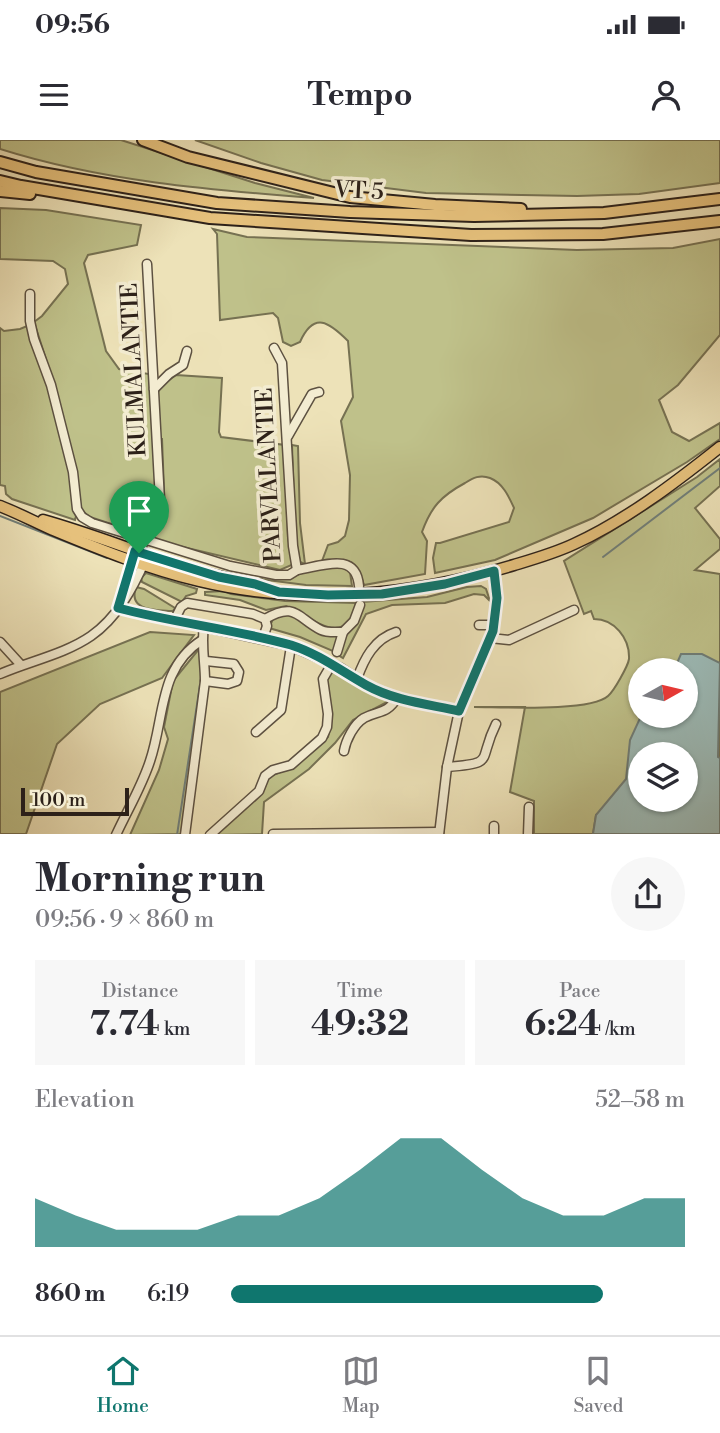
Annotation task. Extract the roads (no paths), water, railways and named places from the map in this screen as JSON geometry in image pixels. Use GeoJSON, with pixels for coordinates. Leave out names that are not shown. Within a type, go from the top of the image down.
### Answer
{"type":"FeatureCollection","features":[{"type":"Feature","properties":{"kind":"highway"},"geometry":{"type":"LineString","coordinates":[[144,140],[188,157],[350,197],[487,207],[639,209]]}},
{"type":"Feature","properties":{"kind":"highway","name":"VT 5"},"geometry":{"type":"LineString","coordinates":[[0,162],[37,172],[217,203],[350,212],[474,216],[604,213],[720,199]]}},
{"type":"Feature","properties":{"kind":"highway","name":"VT 5"},"geometry":{"type":"LineString","coordinates":[[0,181],[210,218],[471,235],[603,234],[720,221]]}},
{"type":"Feature","properties":{"kind":"highway"},"geometry":{"type":"LineString","coordinates":[[0,191],[210,218]]}},
{"type":"Feature","properties":{"kind":"main road"},"geometry":{"type":"LineString","coordinates":[[0,506],[52,529],[139,557],[204,582],[279,592],[382,594],[445,584],[573,545],[655,495],[720,447]]}},
{"type":"Feature","properties":{"kind":"street","name":"KULMALANTIE"},"geometry":{"type":"LineString","coordinates":[[118,608],[143,541],[160,514],[147,264]]}},
{"type":"Feature","properties":{"kind":"street","name":"PARVIALANTIE"},"geometry":{"type":"LineString","coordinates":[[30,294],[30,321],[34,339],[51,385],[73,472],[77,509],[82,517],[143,541],[230,566],[289,575],[298,570],[293,547],[282,363],[274,348]]}},
{"type":"Feature","properties":{"kind":"street"},"geometry":{"type":"LineString","coordinates":[[154,389],[183,365],[187,351]]}},
{"type":"Feature","properties":{"kind":"street"},"geometry":{"type":"LineString","coordinates":[[288,436],[312,394],[319,392]]}},
{"type":"Feature","properties":{"kind":"street"},"geometry":{"type":"LineString","coordinates":[[298,570],[340,563],[351,565],[358,572],[359,586]]}},
{"type":"Feature","properties":{"kind":"street"},"geometry":{"type":"LineString","coordinates":[[273,834],[439,833],[447,767],[459,711],[491,638],[494,625],[497,598],[494,571]]}},
{"type":"Feature","properties":{"kind":"street"},"geometry":{"type":"LineString","coordinates":[[174,621],[181,607],[193,603],[253,614],[265,619],[286,611],[298,613],[322,631],[343,632]]}},
{"type":"Feature","properties":{"kind":"street"},"geometry":{"type":"LineString","coordinates":[[337,652],[343,632],[354,621],[360,605]]}},
{"type":"Feature","properties":{"kind":"street"},"geometry":{"type":"LineString","coordinates":[[0,674],[74,646],[93,635],[118,608],[291,646],[341,668],[357,679],[397,698],[459,711]]}},
{"type":"Feature","properties":{"kind":"street"},"geometry":{"type":"LineString","coordinates":[[491,638],[509,640],[574,610]]}},
{"type":"Feature","properties":{"kind":"street"},"geometry":{"type":"LineString","coordinates":[[263,638],[267,625],[265,619]]}},
{"type":"Feature","properties":{"kind":"street"},"geometry":{"type":"LineString","coordinates":[[479,625],[494,625]]}},
{"type":"Feature","properties":{"kind":"street"},"geometry":{"type":"LineString","coordinates":[[185,834],[205,681],[202,640],[204,626]]}},
{"type":"Feature","properties":{"kind":"street"},"geometry":{"type":"LineString","coordinates":[[357,679],[372,647],[388,634],[396,632]]}},
{"type":"Feature","properties":{"kind":"street"},"geometry":{"type":"LineString","coordinates":[[116,834],[150,762],[169,677],[183,657],[202,640]]}},
{"type":"Feature","properties":{"kind":"street"},"geometry":{"type":"LineString","coordinates":[[0,642],[21,665]]}},
{"type":"Feature","properties":{"kind":"street"},"geometry":{"type":"LineString","coordinates":[[256,732],[281,710],[291,646]]}},
{"type":"Feature","properties":{"kind":"street"},"geometry":{"type":"LineString","coordinates":[[205,661],[234,664],[239,672],[237,681],[228,684],[205,681]]}},
{"type":"Feature","properties":{"kind":"street"},"geometry":{"type":"LineString","coordinates":[[211,834],[250,801],[259,791],[265,776],[273,770],[290,765],[322,738],[327,727],[328,714],[323,679],[330,667]]}},
{"type":"Feature","properties":{"kind":"street"},"geometry":{"type":"LineString","coordinates":[[344,751],[345,741],[363,719],[391,708],[397,698]]}},
{"type":"Feature","properties":{"kind":"street"},"geometry":{"type":"LineString","coordinates":[[447,767],[477,765],[484,759],[496,724]]}},
{"type":"Feature","properties":{"kind":"street"},"geometry":{"type":"LineString","coordinates":[[528,834],[529,807]]}},
{"type":"Feature","properties":{"kind":"water"},"geometry":{"type":"Polygon","coordinates":[[[681,654],[702,654],[720,663],[720,834],[593,834],[596,815],[626,779],[628,760],[628,812],[698,812],[698,742],[630,740],[636,728],[698,728],[698,658],[679,658],[681,654]]]}},
{"type":"Feature","properties":{"kind":"waterway"},"geometry":{"type":"LineString","coordinates":[[603,557],[720,468]]}},
{"type":"Feature","properties":{"kind":"waterway"},"geometry":{"type":"LineString","coordinates":[[0,516],[107,558]]}},
{"type":"Feature","properties":{"kind":"waterway"},"geometry":{"type":"LineString","coordinates":[[177,834],[200,685]]}}]}
